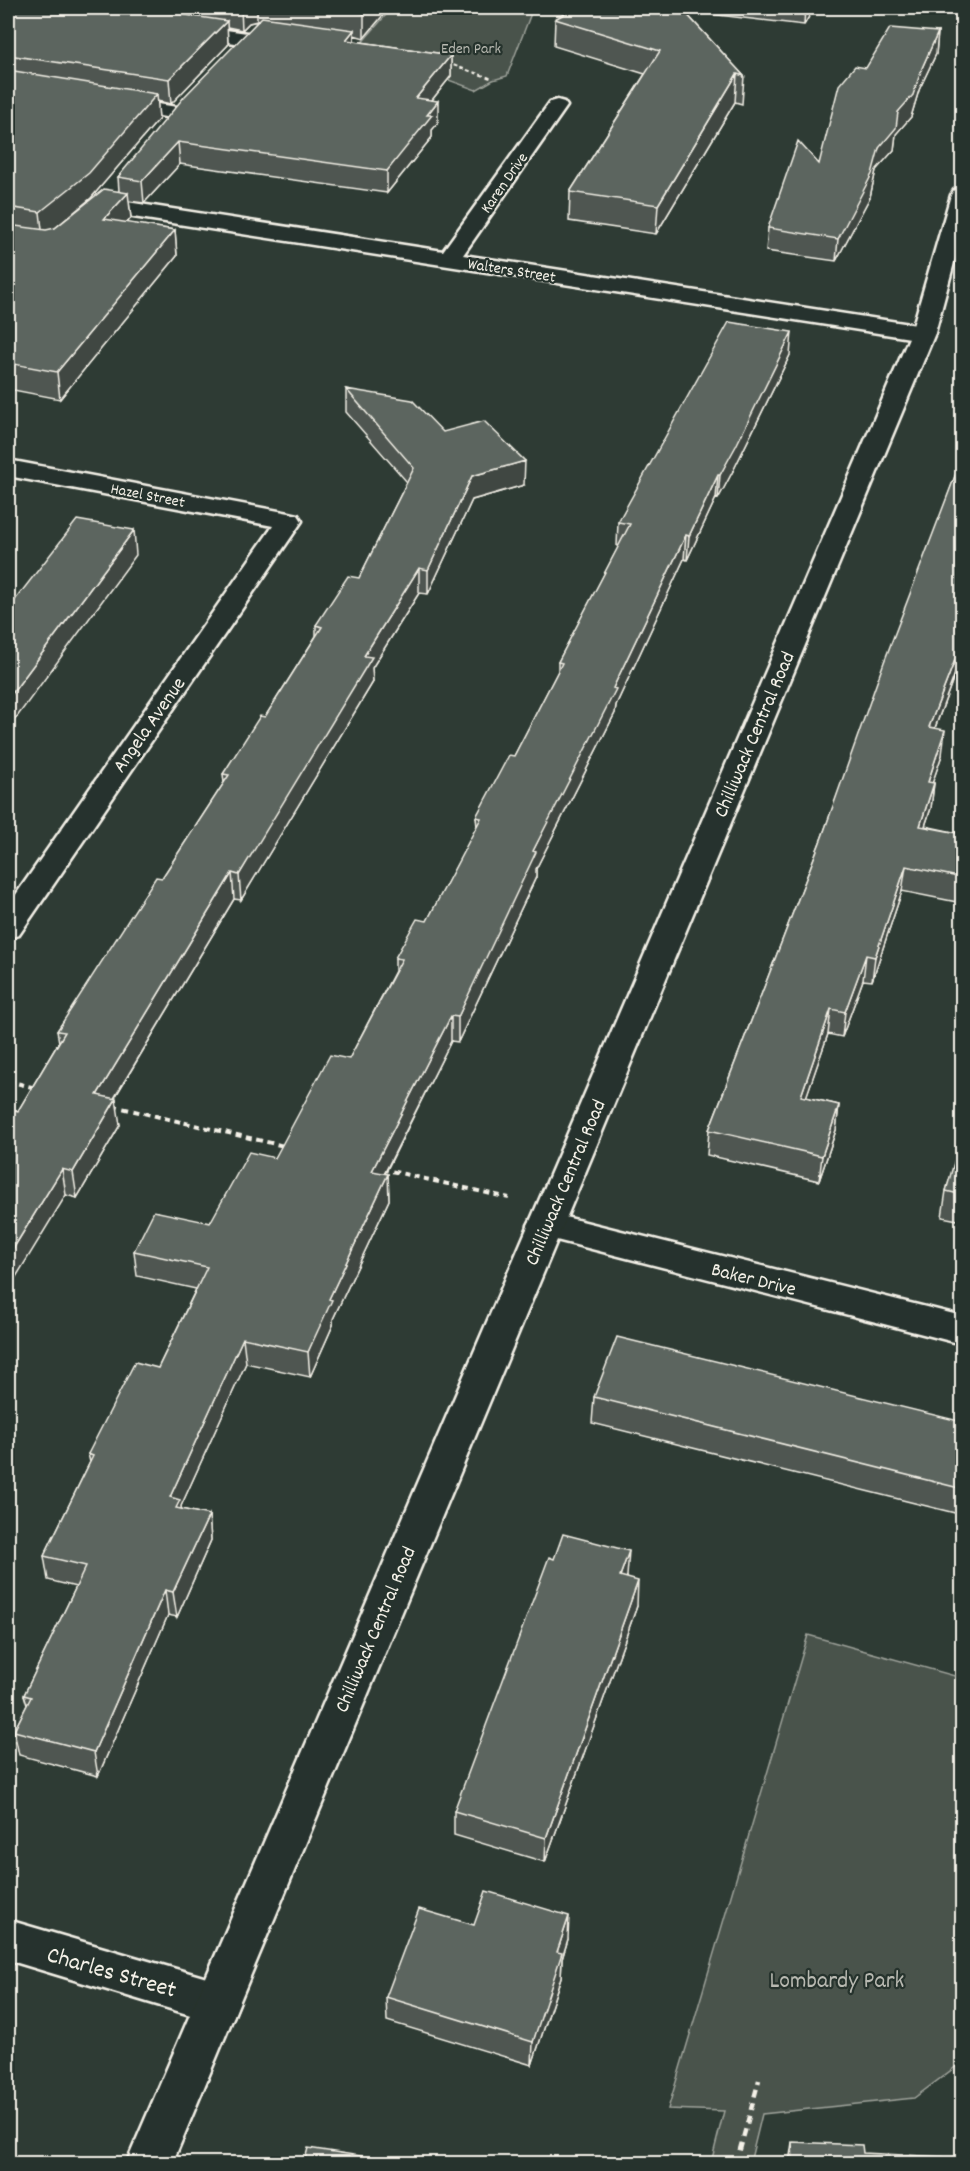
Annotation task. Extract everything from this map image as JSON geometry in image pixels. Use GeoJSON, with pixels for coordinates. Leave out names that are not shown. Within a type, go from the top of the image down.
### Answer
{"type":"FeatureCollection","features":[{"type":"Feature","properties":{"kind":"street"},"geometry":{"type":"LineString","coordinates":[[168,27],[247,39]]}},
{"type":"Feature","properties":{"kind":"street"},"geometry":{"type":"LineString","coordinates":[[232,55],[256,29],[267,31]]}},
{"type":"Feature","properties":{"kind":"street"},"geometry":{"type":"LineString","coordinates":[[164,129],[193,96]]}},
{"type":"Feature","properties":{"kind":"street"},"geometry":{"type":"LineString","coordinates":[[98,100],[177,113]]}},
{"type":"Feature","properties":{"kind":"street","name":"Karen Drive"},"geometry":{"type":"LineString","coordinates":[[449,259],[557,106]]}},
{"type":"Feature","properties":{"kind":"street","name":"Chilliwack Central Road"},"geometry":{"type":"LineString","coordinates":[[149,2163],[923,333],[963,195]]}},
{"type":"Feature","properties":{"kind":"street","name":"Walters Street"},"geometry":{"type":"LineString","coordinates":[[100,204],[923,333]]}},
{"type":"Feature","properties":{"kind":"street","name":"Hazel Street"},"geometry":{"type":"LineString","coordinates":[[8,468],[289,520]]}},
{"type":"Feature","properties":{"kind":"street","name":"Angela Avenue"},"geometry":{"type":"LineString","coordinates":[[8,928],[289,520]]}},
{"type":"Feature","properties":{"kind":"street","name":"Baker Drive"},"geometry":{"type":"LineString","coordinates":[[549,1217],[963,1330]]}},
{"type":"Feature","properties":{"kind":"street","name":"Charles Street"},"geometry":{"type":"LineString","coordinates":[[8,1940],[217,2002]]}},
{"type":"Feature","properties":{"kind":"path"},"geometry":{"type":"LineString","coordinates":[[441,59],[493,80]]}},
{"type":"Feature","properties":{"kind":"path"},"geometry":{"type":"LineString","coordinates":[[8,1081],[42,1089]]}},
{"type":"Feature","properties":{"kind":"path"},"geometry":{"type":"LineString","coordinates":[[112,1106],[286,1146]]}},
{"type":"Feature","properties":{"kind":"path"},"geometry":{"type":"LineString","coordinates":[[378,1168],[549,1217]]}},
{"type":"Feature","properties":{"kind":"path"},"geometry":{"type":"LineString","coordinates":[[736,2163],[759,2080]]}},
{"type":"Feature","properties":{"kind":"green space","name":"Eden Park"},"geometry":{"type":"Polygon","coordinates":[[[392,8],[533,8],[507,76],[493,80],[476,90],[358,47],[392,8]]]}},
{"type":"Feature","properties":{"kind":"green space","name":"Lombardy Park"},"geometry":{"type":"Polygon","coordinates":[[[808,1635],[962,1678],[962,2062],[914,2098],[762,2114],[750,2163],[711,2163],[724,2111],[668,2109],[808,1635]]]}},
{"type":"Feature","properties":{"kind":"building"},"geometry":{"type":"Polygon","coordinates":[[[8,8],[138,8],[227,21],[169,79],[8,55],[8,8]]]}},
{"type":"Feature","properties":{"kind":"building"},"geometry":{"type":"Polygon","coordinates":[[[331,8],[369,8],[364,14],[331,8]]]}},
{"type":"Feature","properties":{"kind":"building"},"geometry":{"type":"Polygon","coordinates":[[[575,8],[681,8],[744,76],[737,74],[658,205],[570,192],[660,51],[555,19],[575,8]]]}},
{"type":"Feature","properties":{"kind":"building"},"geometry":{"type":"Polygon","coordinates":[[[262,17],[354,30],[346,40],[451,55],[416,98],[438,101],[427,115],[432,115],[387,171],[178,142],[142,181],[118,177],[184,97],[262,17]]]}},
{"type":"Feature","properties":{"kind":"building"},"geometry":{"type":"Polygon","coordinates":[[[890,28],[938,32],[913,95],[898,112],[896,128],[879,148],[872,174],[838,239],[768,228],[798,141],[819,164],[839,85],[855,66],[866,68],[890,28]]]}},
{"type":"Feature","properties":{"kind":"building"},"geometry":{"type":"Polygon","coordinates":[[[8,70],[157,94],[89,173],[40,212],[8,207],[8,70]]]}},
{"type":"Feature","properties":{"kind":"building"},"geometry":{"type":"Polygon","coordinates":[[[104,189],[128,193],[104,219],[175,230],[57,372],[8,363],[8,285],[12,281],[8,280],[8,225],[46,230],[55,228],[104,189]]]}},
{"type":"Feature","properties":{"kind":"building"},"geometry":{"type":"Polygon","coordinates":[[[729,322],[792,332],[736,446],[718,475],[689,536],[686,535],[613,688],[616,689],[533,851],[536,852],[458,1017],[451,1016],[372,1171],[388,1174],[329,1299],[332,1300],[308,1352],[243,1338],[170,1497],[180,1500],[176,1508],[209,1515],[173,1592],[165,1590],[94,1752],[14,1731],[31,1697],[24,1695],[86,1566],[44,1556],[93,1456],[88,1454],[135,1362],[158,1368],[207,1267],[134,1251],[154,1211],[210,1223],[249,1152],[275,1158],[330,1055],[349,1059],[402,959],[395,958],[417,919],[427,921],[481,818],[476,817],[509,755],[514,756],[562,663],[558,662],[630,524],[618,522],[729,322]]]}},
{"type":"Feature","properties":{"kind":"building"},"geometry":{"type":"Polygon","coordinates":[[[346,389],[412,400],[443,432],[484,421],[525,461],[472,476],[428,570],[419,568],[364,656],[372,657],[239,875],[232,873],[97,1095],[116,1099],[73,1172],[62,1169],[8,1257],[8,1109],[18,1111],[65,1032],[57,1031],[156,877],[162,878],[229,775],[223,774],[260,716],[265,717],[322,627],[316,625],[348,576],[359,578],[414,468],[346,389]]]}},
{"type":"Feature","properties":{"kind":"building"},"geometry":{"type":"Polygon","coordinates":[[[963,455],[963,639],[929,727],[945,730],[928,782],[934,783],[920,826],[963,834],[963,878],[906,866],[875,957],[866,955],[845,1012],[831,1009],[801,1096],[839,1105],[822,1156],[709,1130],[822,837],[884,662],[963,455]]]}},
{"type":"Feature","properties":{"kind":"building"},"geometry":{"type":"Polygon","coordinates":[[[77,520],[134,530],[8,699],[8,609],[77,520]]]}},
{"type":"Feature","properties":{"kind":"building"},"geometry":{"type":"Polygon","coordinates":[[[961,1138],[963,1139],[963,1195],[946,1191],[961,1138]]]}},
{"type":"Feature","properties":{"kind":"building"},"geometry":{"type":"Polygon","coordinates":[[[617,1337],[963,1422],[963,1489],[594,1397],[617,1337]]]}},
{"type":"Feature","properties":{"kind":"building"},"geometry":{"type":"Polygon","coordinates":[[[563,1534],[629,1551],[620,1576],[638,1581],[546,1838],[454,1811],[549,1557],[554,1559],[563,1534]]]}},
{"type":"Feature","properties":{"kind":"building"},"geometry":{"type":"Polygon","coordinates":[[[486,1891],[569,1916],[557,1952],[562,1953],[533,2042],[386,1997],[419,1909],[474,1925],[486,1891]]]}},
{"type":"Feature","properties":{"kind":"building"},"geometry":{"type":"Polygon","coordinates":[[[792,2142],[862,2145],[863,2153],[943,2157],[943,2163],[793,2163],[792,2142]]]}},
{"type":"Feature","properties":{"kind":"building"},"geometry":{"type":"Polygon","coordinates":[[[308,2148],[406,2163],[304,2163],[308,2148]]]}}]}
